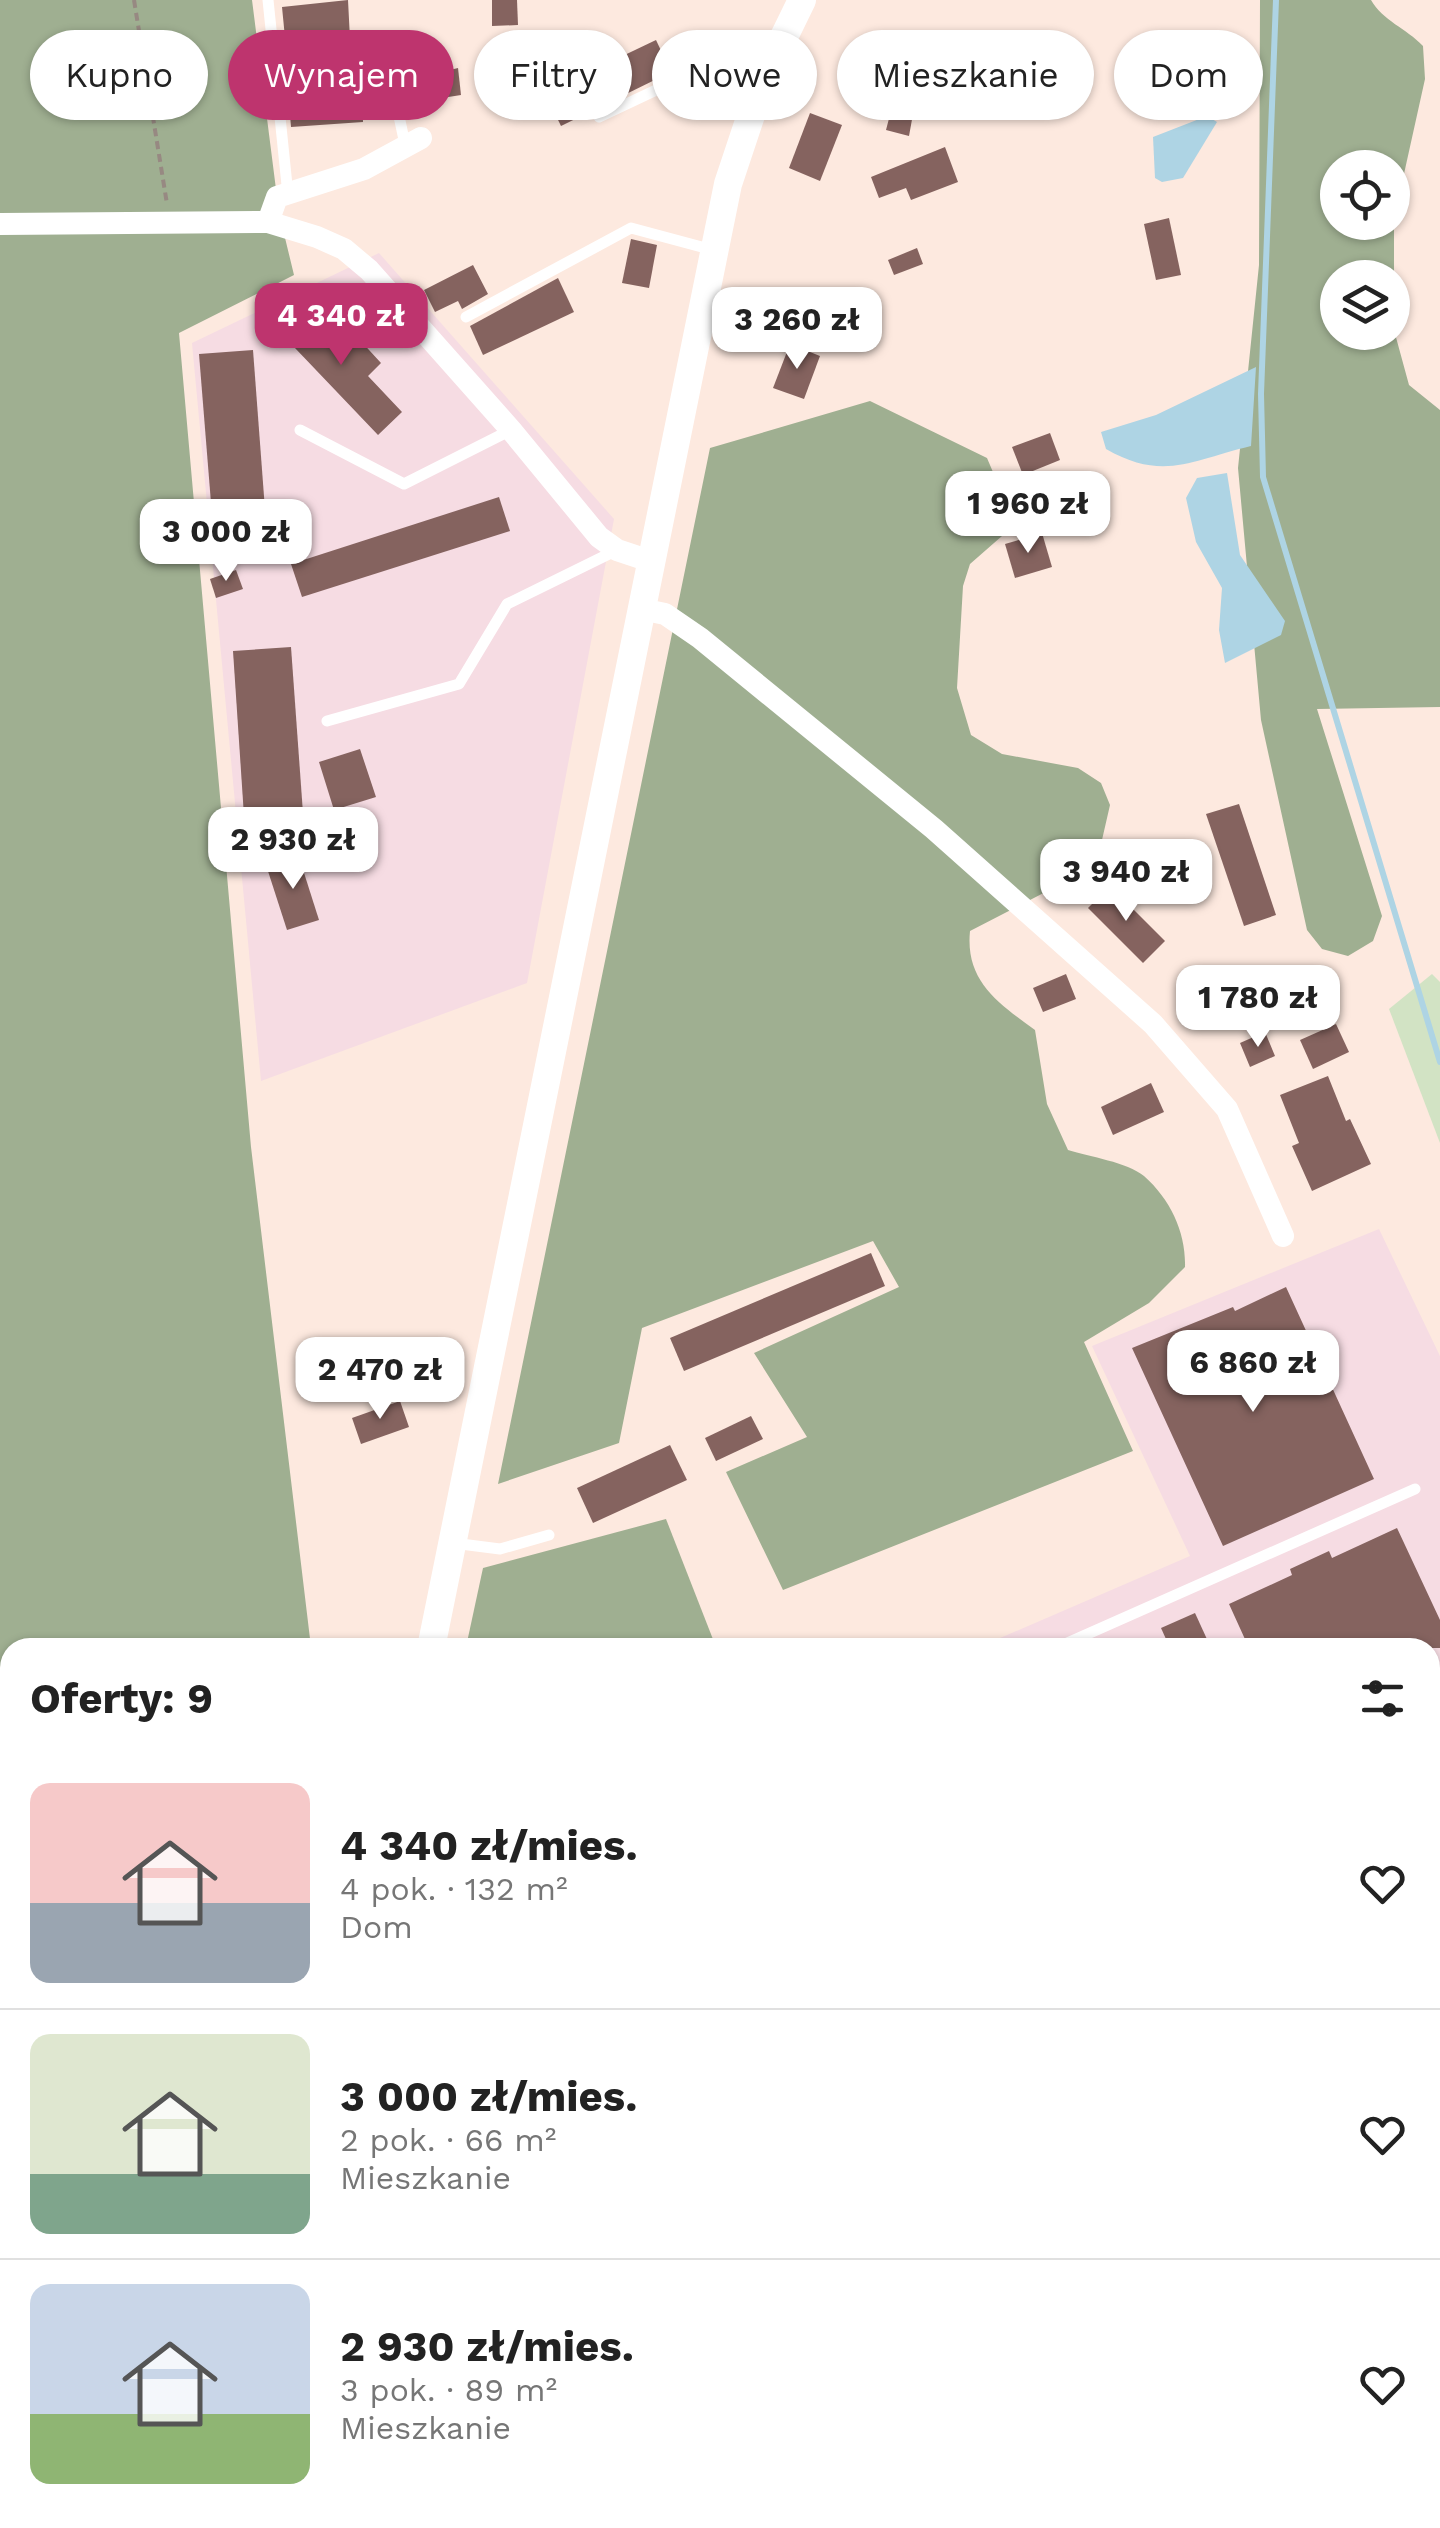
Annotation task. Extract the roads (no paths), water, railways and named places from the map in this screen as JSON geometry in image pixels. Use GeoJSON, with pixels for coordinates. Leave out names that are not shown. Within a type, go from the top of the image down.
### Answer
{"type":"FeatureCollection","features":[{"type":"Feature","properties":{"kind":"street"},"geometry":{"type":"LineString","coordinates":[[787,30],[802,0]]}},
{"type":"Feature","properties":{"kind":"street"},"geometry":{"type":"LineString","coordinates":[[434,1638],[713,250],[728,184],[749,120]]}},
{"type":"Feature","properties":{"kind":"street"},"geometry":{"type":"LineString","coordinates":[[268,222],[277,197],[364,169],[414,144]]}},
{"type":"Feature","properties":{"kind":"street"},"geometry":{"type":"LineString","coordinates":[[0,224],[268,222],[318,237],[344,250],[369,270],[511,430],[599,537],[616,550],[650,561]]}},
{"type":"Feature","properties":{"kind":"street"},"geometry":{"type":"LineString","coordinates":[[642,608],[665,614],[715,650],[934,829],[1153,1024],[1227,1109],[1282,1236]]}},
{"type":"Feature","properties":{"kind":"lane"},"geometry":{"type":"LineString","coordinates":[[268,0],[288,194]]}},
{"type":"Feature","properties":{"kind":"lane"},"geometry":{"type":"LineString","coordinates":[[406,120],[414,144]]}},
{"type":"Feature","properties":{"kind":"lane"},"geometry":{"type":"LineString","coordinates":[[466,317],[631,228],[713,250]]}},
{"type":"Feature","properties":{"kind":"lane"},"geometry":{"type":"LineString","coordinates":[[300,430],[404,484],[511,430]]}},
{"type":"Feature","properties":{"kind":"lane"},"geometry":{"type":"LineString","coordinates":[[327,722],[458,684],[507,604],[616,550]]}},
{"type":"Feature","properties":{"kind":"lane"},"geometry":{"type":"LineString","coordinates":[[1079,1638],[1416,1490]]}},
{"type":"Feature","properties":{"kind":"lane"},"geometry":{"type":"LineString","coordinates":[[453,1542],[500,1548],[549,1535]]}},
{"type":"Feature","properties":{"kind":"water"},"geometry":{"type":"Polygon","coordinates":[[[1197,120],[1217,122],[1183,178],[1162,182],[1155,178],[1153,137],[1197,120]]]}},
{"type":"Feature","properties":{"kind":"water"},"geometry":{"type":"Polygon","coordinates":[[[1256,367],[1251,446],[1194,462],[1162,466],[1126,459],[1106,449],[1101,432],[1156,415],[1256,367]]]}},
{"type":"Feature","properties":{"kind":"water"},"geometry":{"type":"Polygon","coordinates":[[[1227,473],[1240,555],[1285,621],[1281,635],[1225,663],[1219,630],[1222,588],[1196,542],[1186,498],[1197,478],[1227,473]]]}},
{"type":"Feature","properties":{"kind":"waterway"},"geometry":{"type":"LineString","coordinates":[[1276,0],[1261,394],[1263,477],[1440,1062]]}}]}
